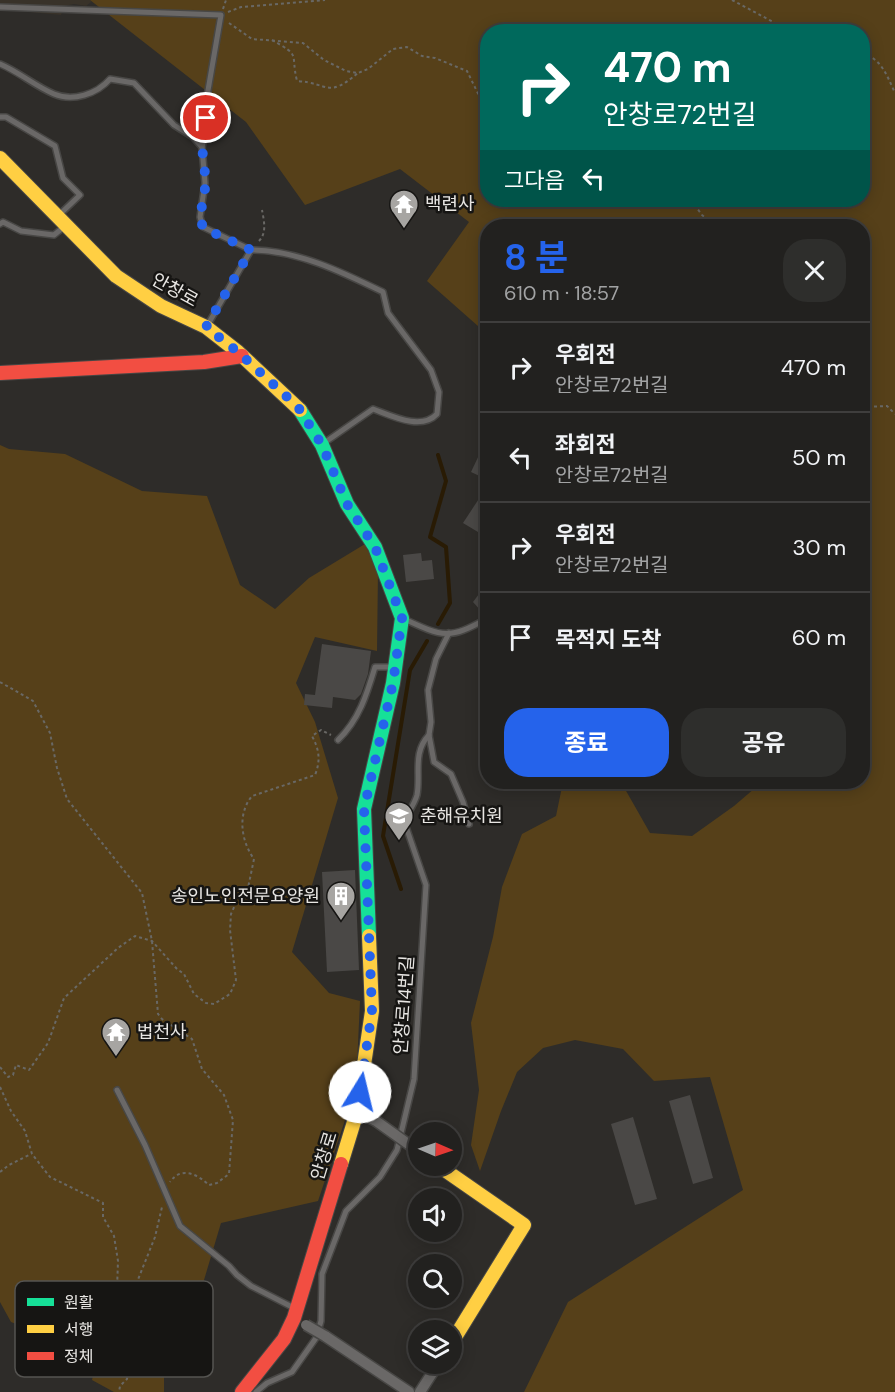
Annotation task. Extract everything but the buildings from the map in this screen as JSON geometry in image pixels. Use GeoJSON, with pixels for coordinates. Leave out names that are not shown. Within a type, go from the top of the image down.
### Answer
{"type":"FeatureCollection","features":[{"type":"Feature","properties":{"kind":"street","name":"안창로"},"geometry":{"type":"LineString","coordinates":[[0,158],[116,276],[161,306],[206,327],[298,407],[322,445],[347,504],[375,547],[402,618],[396,667],[364,809],[372,1011],[357,1112],[299,1317],[242,1392]]}},
{"type":"Feature","properties":{"kind":"street"},"geometry":{"type":"LineString","coordinates":[[0,373],[204,362],[242,356]]}},
{"type":"Feature","properties":{"kind":"street"},"geometry":{"type":"LineString","coordinates":[[357,1112],[376,1121],[408,1144]]}},
{"type":"Feature","properties":{"kind":"street"},"geometry":{"type":"LineString","coordinates":[[453,1176],[524,1225],[462,1326]]}},
{"type":"Feature","properties":{"kind":"street"},"geometry":{"type":"LineString","coordinates":[[299,1317],[409,1392]]}},
{"type":"Feature","properties":{"kind":"street"},"geometry":{"type":"LineString","coordinates":[[420,1392],[432,1374]]}},
{"type":"Feature","properties":{"kind":"lane"},"geometry":{"type":"LineString","coordinates":[[0,7],[220,15],[206,102],[205,134],[202,147],[206,183],[200,217],[203,228],[251,250],[271,250],[308,260],[383,292],[388,313],[431,370],[439,392],[437,414],[432,419],[422,422],[405,420],[373,409],[322,445]]}},
{"type":"Feature","properties":{"kind":"lane"},"geometry":{"type":"LineString","coordinates":[[0,64],[56,95],[81,96],[102,88],[110,79],[134,83],[174,125],[193,137],[202,147]]}},
{"type":"Feature","properties":{"kind":"lane"},"geometry":{"type":"LineString","coordinates":[[0,117],[6,117],[55,146],[63,178],[80,195],[54,235],[21,231],[3,222],[0,224]]}},
{"type":"Feature","properties":{"kind":"lane"},"geometry":{"type":"LineString","coordinates":[[206,327],[251,250]]}},
{"type":"Feature","properties":{"kind":"lane"},"geometry":{"type":"LineString","coordinates":[[402,618],[437,634],[464,631],[480,622]]}},
{"type":"Feature","properties":{"kind":"lane"},"geometry":{"type":"LineString","coordinates":[[449,633],[436,659],[428,690],[431,722],[429,735],[434,762],[451,774],[463,802],[469,824]]}},
{"type":"Feature","properties":{"kind":"lane"},"geometry":{"type":"LineString","coordinates":[[338,740],[348,731],[366,699],[375,667],[396,667]]}},
{"type":"Feature","properties":{"kind":"lane","name":"안창로14번길"},"geometry":{"type":"LineString","coordinates":[[256,1392],[267,1383],[292,1372],[316,1338],[321,1321],[322,1274],[346,1211],[380,1177],[398,1150],[414,1079],[426,885],[404,820],[417,795],[417,762],[423,742],[429,735]]}},
{"type":"Feature","properties":{"kind":"lane"},"geometry":{"type":"LineString","coordinates":[[117,1090],[145,1145],[180,1226],[244,1281],[299,1317]]}},
{"type":"Feature","properties":{"kind":"path"},"geometry":{"type":"LineString","coordinates":[[220,15],[226,0]]}},
{"type":"Feature","properties":{"kind":"path"},"geometry":{"type":"LineString","coordinates":[[220,15],[241,7],[325,0]]}},
{"type":"Feature","properties":{"kind":"path"},"geometry":{"type":"LineString","coordinates":[[732,0],[777,24]]}},
{"type":"Feature","properties":{"kind":"path"},"geometry":{"type":"LineString","coordinates":[[220,15],[252,39],[303,43],[324,60],[358,73]]}},
{"type":"Feature","properties":{"kind":"path"},"geometry":{"type":"LineString","coordinates":[[272,40],[290,50],[294,55],[297,81],[325,88],[342,86],[393,49],[407,47],[422,56],[435,58],[467,71],[480,98]]}},
{"type":"Feature","properties":{"kind":"path"},"geometry":{"type":"LineString","coordinates":[[870,55],[884,67],[895,93]]}},
{"type":"Feature","properties":{"kind":"path"},"geometry":{"type":"LineString","coordinates":[[696,207],[707,219]]}},
{"type":"Feature","properties":{"kind":"path"},"geometry":{"type":"LineString","coordinates":[[251,250],[263,237],[262,210]]}},
{"type":"Feature","properties":{"kind":"path"},"geometry":{"type":"LineString","coordinates":[[870,407],[887,406],[895,414]]}},
{"type":"Feature","properties":{"kind":"path"},"geometry":{"type":"LineString","coordinates":[[0,682],[33,701],[50,734],[57,768],[67,799],[142,893],[152,941],[158,1014],[192,1039],[202,1069],[224,1095],[233,1120],[229,1174],[217,1183],[209,1185],[192,1173],[178,1174],[172,1178],[165,1191],[155,1237],[137,1281]]}},
{"type":"Feature","properties":{"kind":"path"},"geometry":{"type":"LineString","coordinates":[[0,1067],[8,1077],[13,1076],[16,1065],[29,1070],[48,1043],[64,998],[135,936],[152,941],[184,974],[194,993],[206,1003],[214,1004],[230,994],[236,980],[230,930],[231,914],[240,894],[248,888],[254,859],[246,847],[244,838],[242,817],[245,804],[252,796],[315,775],[319,749],[312,736],[321,730],[328,732],[338,740]]}},
{"type":"Feature","properties":{"kind":"path"},"geometry":{"type":"LineString","coordinates":[[0,1087],[14,1117],[25,1131],[32,1154],[50,1178],[103,1203],[103,1217],[114,1236],[118,1261],[117,1281]]}},
{"type":"Feature","properties":{"kind":"path"},"geometry":{"type":"LineString","coordinates":[[0,1172],[32,1154]]}},
{"type":"Feature","properties":{"kind":"path"},"geometry":{"type":"LineString","coordinates":[[119,1392],[120,1386],[127,1377]]}},
{"type":"Feature","properties":{"kind":"shaded area"},"geometry":{"type":"Polygon","coordinates":[[[0,0],[90,0],[91,2],[86,6],[74,4],[64,6],[61,15],[0,9],[0,0]]]}},
{"type":"Feature","properties":{"kind":"shaded area"},"geometry":{"type":"Polygon","coordinates":[[[90,0],[895,0],[895,1392],[524,1392],[568,1302],[743,1190],[710,1077],[654,1081],[623,1049],[575,1040],[543,1048],[517,1072],[480,1171],[471,1145],[479,1090],[471,1023],[493,937],[502,887],[522,834],[556,816],[562,789],[625,789],[650,833],[692,836],[754,789],[870,789],[870,219],[480,219],[480,328],[427,281],[469,222],[400,169],[305,205],[246,122],[90,0]]]}},
{"type":"Feature","properties":{"kind":"shaded area"},"geometry":{"type":"Polygon","coordinates":[[[0,445],[9,449],[65,454],[142,491],[207,496],[240,585],[275,609],[309,578],[365,544],[378,571],[377,651],[315,637],[296,683],[315,722],[338,798],[292,952],[329,993],[360,1001],[356,1087],[318,1201],[221,1223],[204,1281],[15,1281],[15,1324],[11,1322],[0,1302],[0,445]]]}},
{"type":"Feature","properties":{"kind":"shaded area"},"geometry":{"type":"Polygon","coordinates":[[[93,1377],[164,1377],[164,1392],[114,1392],[92,1380],[93,1377]]]}},
{"type":"Feature","properties":{"kind":"waterway"},"geometry":{"type":"LineString","coordinates":[[438,455],[446,481],[430,537],[446,547],[450,603],[438,624]]}},
{"type":"Feature","properties":{"kind":"waterway"},"geometry":{"type":"LineString","coordinates":[[401,889],[383,836],[410,670],[427,641]]}},
{"type":"Feature","properties":{"kind":"traffic: fast"},"geometry":{"type":"LineString","coordinates":[[300,410],[322,445],[347,504],[375,547],[402,618],[393,683],[364,809],[369,936]]}},
{"type":"Feature","properties":{"kind":"traffic: slow"},"geometry":{"type":"LineString","coordinates":[[0,158],[116,276],[161,306],[206,327],[238,352],[300,410]]}},
{"type":"Feature","properties":{"kind":"traffic: slow"},"geometry":{"type":"LineString","coordinates":[[341,1164],[357,1112],[372,1011],[369,936]]}},
{"type":"Feature","properties":{"kind":"traffic: slow"},"geometry":{"type":"LineString","coordinates":[[453,1176],[524,1225],[462,1326]]}},
{"type":"Feature","properties":{"kind":"traffic: jam"},"geometry":{"type":"LineString","coordinates":[[0,373],[204,362],[242,356]]}},
{"type":"Feature","properties":{"kind":"traffic: jam"},"geometry":{"type":"LineString","coordinates":[[242,1392],[284,1339],[294,1318],[341,1164]]}},
{"type":"Feature","properties":{"kind":"place","name":"백련사"},"geometry":{"type":"Point","coordinates":[404,230]}},
{"type":"Feature","properties":{"kind":"place","name":"춘해유치원"},"geometry":{"type":"Point","coordinates":[399,842]}},
{"type":"Feature","properties":{"kind":"place","name":"송인노인전문요양원"},"geometry":{"type":"Point","coordinates":[341,922]}},
{"type":"Feature","properties":{"kind":"place","name":"법천사"},"geometry":{"type":"Point","coordinates":[116,1058]}},
{"type":"Feature","properties":{"kind":"route"},"geometry":{"type":"LineString","coordinates":[[206,118],[202,147],[206,183],[200,217],[203,228],[251,250],[206,327],[238,352],[298,407],[322,445],[347,504],[375,547],[402,618],[393,683],[364,809],[372,1011],[360,1092]]}}]}
